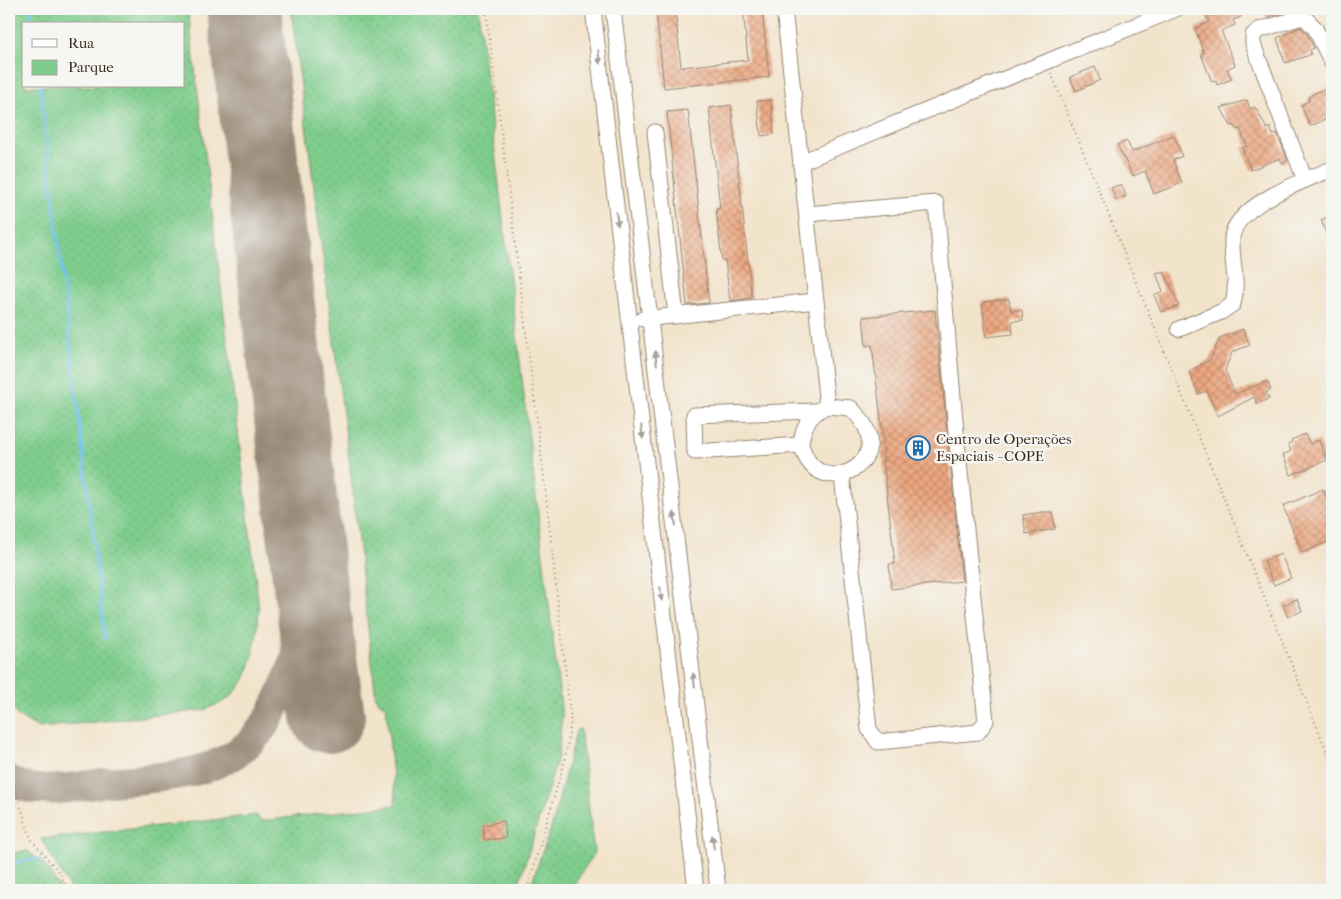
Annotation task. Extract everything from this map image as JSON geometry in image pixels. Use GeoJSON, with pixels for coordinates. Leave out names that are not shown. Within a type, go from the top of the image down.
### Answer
{"type":"FeatureCollection","features":[{"type":"Feature","properties":{"kind":"street"},"geometry":{"type":"LineString","coordinates":[[593,9],[696,890]]}},
{"type":"Feature","properties":{"kind":"street"},"geometry":{"type":"LineString","coordinates":[[614,9],[652,318],[718,890]]}},
{"type":"Feature","properties":{"kind":"street"},"geometry":{"type":"LineString","coordinates":[[784,9],[816,301],[821,408],[804,427],[800,445],[809,464],[824,474],[842,475],[859,467],[869,449],[866,427],[851,408],[821,408],[694,415],[695,452],[800,445]]}},
{"type":"Feature","properties":{"kind":"street"},"geometry":{"type":"LineString","coordinates":[[802,162],[1176,9]]}},
{"type":"Feature","properties":{"kind":"street"},"geometry":{"type":"LineString","coordinates":[[1305,180],[1253,44],[1253,35],[1259,30],[1299,18],[1305,18],[1315,28],[1332,63]]}},
{"type":"Feature","properties":{"kind":"street"},"geometry":{"type":"LineString","coordinates":[[655,132],[676,316]]}},
{"type":"Feature","properties":{"kind":"street"},"geometry":{"type":"LineString","coordinates":[[1178,329],[1221,312],[1233,304],[1236,287],[1233,230],[1244,217],[1261,202],[1332,169]]}},
{"type":"Feature","properties":{"kind":"street"},"geometry":{"type":"LineString","coordinates":[[807,214],[936,203],[957,443],[986,721],[978,732],[878,742],[868,729],[842,475]]}},
{"type":"Feature","properties":{"kind":"street"},"geometry":{"type":"LineString","coordinates":[[625,282],[628,288],[635,291],[645,286],[647,279]]}},
{"type":"Feature","properties":{"kind":"street"},"geometry":{"type":"LineString","coordinates":[[629,321],[816,301]]}},
{"type":"Feature","properties":{"kind":"street"},"geometry":{"type":"LineString","coordinates":[[640,412],[642,405],[648,401],[655,401],[662,409]]}},
{"type":"Feature","properties":{"kind":"path"},"geometry":{"type":"LineString","coordinates":[[486,9],[544,478],[571,722],[565,759],[526,890]]}},
{"type":"Feature","properties":{"kind":"path"},"geometry":{"type":"LineString","coordinates":[[1047,62],[1332,764]]}},
{"type":"Feature","properties":{"kind":"path"},"geometry":{"type":"LineString","coordinates":[[13,783],[31,839],[58,871],[69,890]]}},
{"type":"Feature","properties":{"kind":"green space"},"geometry":{"type":"Polygon","coordinates":[[[9,9],[188,9],[259,609],[255,645],[249,669],[237,690],[227,700],[205,710],[39,728],[18,716],[9,705],[9,9]]]}},
{"type":"Feature","properties":{"kind":"green space"},"geometry":{"type":"Polygon","coordinates":[[[291,9],[478,9],[562,715],[558,757],[517,890],[71,890],[41,839],[257,815],[260,821],[396,805],[386,708],[376,699],[349,460],[291,9]]]}},
{"type":"Feature","properties":{"kind":"green space"},"geometry":{"type":"Polygon","coordinates":[[[580,728],[594,853],[571,890],[529,890],[554,819],[576,731],[580,728]]]}},
{"type":"Feature","properties":{"kind":"green space"},"geometry":{"type":"Polygon","coordinates":[[[28,851],[45,865],[61,890],[9,890],[9,853],[28,851]]]}},
{"type":"Feature","properties":{"kind":"building"},"geometry":{"type":"Polygon","coordinates":[[[656,9],[675,9],[681,67],[748,60],[743,9],[762,9],[769,77],[664,88],[656,9]]]}},
{"type":"Feature","properties":{"kind":"building"},"geometry":{"type":"Polygon","coordinates":[[[1215,9],[1216,12],[1223,9],[1238,9],[1241,17],[1233,20],[1235,25],[1221,31],[1235,65],[1227,69],[1232,79],[1217,85],[1216,81],[1212,82],[1201,54],[1204,53],[1195,29],[1209,22],[1205,13],[1215,9]]]}},
{"type":"Feature","properties":{"kind":"building"},"geometry":{"type":"Polygon","coordinates":[[[1264,9],[1298,9],[1268,17],[1264,9]]]}},
{"type":"Feature","properties":{"kind":"building"},"geometry":{"type":"Polygon","coordinates":[[[1300,27],[1307,34],[1314,48],[1310,50],[1311,54],[1285,63],[1277,38],[1300,27]]]}},
{"type":"Feature","properties":{"kind":"building"},"geometry":{"type":"Polygon","coordinates":[[[1095,67],[1100,80],[1076,91],[1070,77],[1095,67]]]}},
{"type":"Feature","properties":{"kind":"building"},"geometry":{"type":"Polygon","coordinates":[[[1329,87],[1332,99],[1327,102],[1332,117],[1310,126],[1301,105],[1309,101],[1308,98],[1313,94],[1329,87]]]}},
{"type":"Feature","properties":{"kind":"building"},"geometry":{"type":"Polygon","coordinates":[[[771,100],[774,134],[761,136],[757,101],[771,100]]]}},
{"type":"Feature","properties":{"kind":"building"},"geometry":{"type":"Polygon","coordinates":[[[1247,100],[1250,109],[1255,107],[1267,129],[1270,127],[1273,135],[1277,133],[1288,161],[1282,163],[1280,158],[1251,170],[1242,148],[1247,146],[1240,128],[1237,130],[1234,125],[1231,126],[1221,108],[1247,100]]]}},
{"type":"Feature","properties":{"kind":"building"},"geometry":{"type":"Polygon","coordinates":[[[731,105],[752,298],[730,301],[725,260],[722,261],[716,209],[720,208],[709,108],[731,105]]]}},
{"type":"Feature","properties":{"kind":"building"},"geometry":{"type":"Polygon","coordinates":[[[688,110],[709,303],[687,305],[667,112],[688,110]]]}},
{"type":"Feature","properties":{"kind":"building"},"geometry":{"type":"Polygon","coordinates":[[[1174,135],[1182,156],[1173,160],[1182,183],[1154,194],[1145,171],[1133,176],[1117,145],[1127,141],[1132,152],[1174,135]]]}},
{"type":"Feature","properties":{"kind":"building"},"geometry":{"type":"Polygon","coordinates":[[[1121,184],[1126,196],[1116,200],[1111,188],[1121,184]]]}},
{"type":"Feature","properties":{"kind":"building"},"geometry":{"type":"Polygon","coordinates":[[[1332,215],[1332,247],[1321,220],[1332,215]]]}},
{"type":"Feature","properties":{"kind":"building"},"geometry":{"type":"Polygon","coordinates":[[[1164,271],[1179,306],[1161,312],[1154,295],[1163,291],[1156,273],[1164,271]]]}},
{"type":"Feature","properties":{"kind":"building"},"geometry":{"type":"Polygon","coordinates":[[[1009,299],[1011,311],[1022,310],[1023,320],[1012,321],[1013,334],[986,337],[982,302],[1009,299]]]}},
{"type":"Feature","properties":{"kind":"building","name":"Centro de Operações Espaciais - COPE"},"geometry":{"type":"Polygon","coordinates":[[[935,310],[962,581],[891,589],[889,564],[895,564],[883,459],[883,436],[872,345],[866,346],[863,317],[935,310]]]}},
{"type":"Feature","properties":{"kind":"building"},"geometry":{"type":"Polygon","coordinates":[[[1243,329],[1250,345],[1232,352],[1225,370],[1235,394],[1267,381],[1271,390],[1266,392],[1269,399],[1257,404],[1254,397],[1218,416],[1207,391],[1198,394],[1189,371],[1210,360],[1220,338],[1243,329]]]}},
{"type":"Feature","properties":{"kind":"building"},"geometry":{"type":"Polygon","coordinates":[[[1305,434],[1310,444],[1319,440],[1327,460],[1291,475],[1283,455],[1291,451],[1288,444],[1292,442],[1291,440],[1305,434]]]}},
{"type":"Feature","properties":{"kind":"building"},"geometry":{"type":"Polygon","coordinates":[[[1323,489],[1332,510],[1332,540],[1302,553],[1283,506],[1323,489]]]}},
{"type":"Feature","properties":{"kind":"building"},"geometry":{"type":"Polygon","coordinates":[[[1053,512],[1055,529],[1026,534],[1023,515],[1053,512]]]}},
{"type":"Feature","properties":{"kind":"building"},"geometry":{"type":"Polygon","coordinates":[[[1281,554],[1291,578],[1274,585],[1264,561],[1281,554]]]}},
{"type":"Feature","properties":{"kind":"building"},"geometry":{"type":"Polygon","coordinates":[[[1297,599],[1302,611],[1288,617],[1283,605],[1297,599]]]}},
{"type":"Feature","properties":{"kind":"building"},"geometry":{"type":"Polygon","coordinates":[[[504,821],[506,838],[484,840],[483,825],[504,821]]]}},
{"type":"Feature","properties":{"kind":"waterway"},"geometry":{"type":"LineString","coordinates":[[31,9],[32,22]]}},
{"type":"Feature","properties":{"kind":"waterway"},"geometry":{"type":"LineString","coordinates":[[40,88],[105,638]]}},
{"type":"Feature","properties":{"kind":"waterway"},"geometry":{"type":"LineString","coordinates":[[9,863],[40,859]]}},
{"type":"Feature","properties":{"kind":"taxiway"},"geometry":{"type":"LineString","coordinates":[[9,780],[31,788],[54,789],[161,777],[201,769],[237,753],[264,726],[281,694],[304,637],[309,616],[311,594]]}},
{"type":"Feature","properties":{"kind":"runway"},"geometry":{"type":"LineString","coordinates":[[244,9],[311,594],[328,716]]}},
{"type":"Feature","properties":{"kind":"place","name":"Centro de Operações Espaciais - COPE"},"geometry":{"type":"Point","coordinates":[918,448]}}]}
